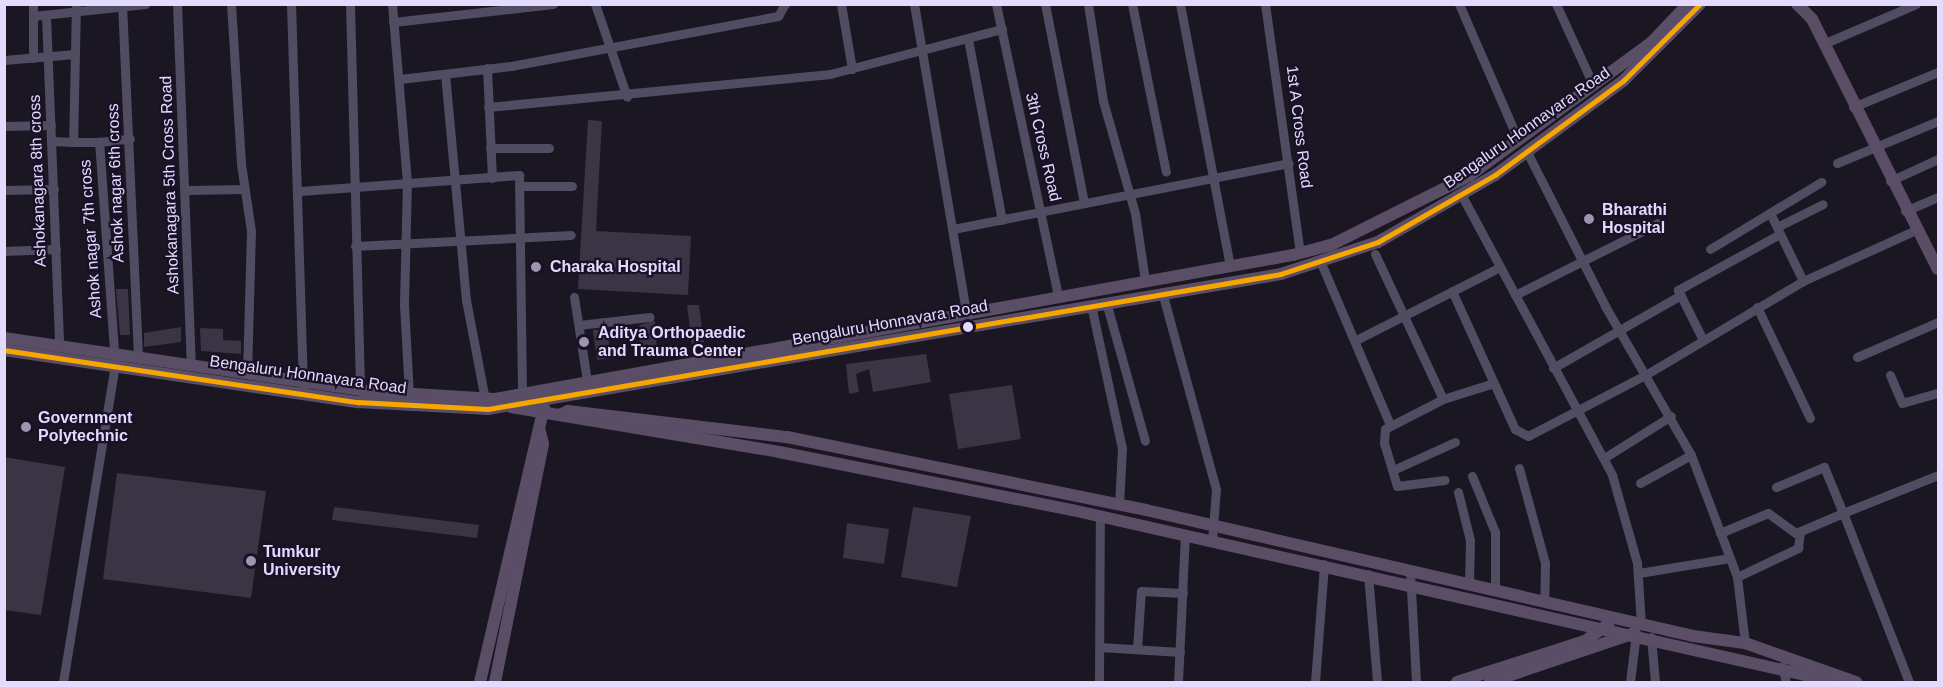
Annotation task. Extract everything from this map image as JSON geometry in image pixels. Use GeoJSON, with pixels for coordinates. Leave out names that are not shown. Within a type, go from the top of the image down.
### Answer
{"type":"FeatureCollection","features":[{"type":"Feature","properties":{"kind":"main road","name":"Bengaluru Honnavara Road"},"geometry":{"type":"LineString","coordinates":[[4,350],[115,359],[302,387],[408,406],[503,402],[546,394],[600,389],[966,318],[1058,296],[1300,254],[1331,245],[1438,195],[1518,140],[1650,43],[1688,4]]}},
{"type":"Feature","properties":{"kind":"main road","name":"Bengaluru Honnavara Road"},"geometry":{"type":"LineString","coordinates":[[4,338],[59,345],[115,359],[138,357],[247,373],[302,387],[503,402],[522,394],[546,394],[587,381],[966,318],[1090,305],[1321,263],[1378,242],[1462,196],[1527,152],[1623,81],[1700,4]]}},
{"type":"Feature","properties":{"kind":"main road"},"geometry":{"type":"LineString","coordinates":[[1797,4],[1812,19],[1853,108],[1905,211],[1916,230],[1933,249],[1938,269]]}},
{"type":"Feature","properties":{"kind":"main road"},"geometry":{"type":"LineString","coordinates":[[588,413],[584,402],[600,389]]}},
{"type":"Feature","properties":{"kind":"main road"},"geometry":{"type":"LineString","coordinates":[[495,682],[543,444],[540,431],[546,394]]}},
{"type":"Feature","properties":{"kind":"main road"},"geometry":{"type":"LineString","coordinates":[[503,402],[543,414],[779,452],[1324,564],[1409,585],[1638,629],[1745,643],[1856,682]]}},
{"type":"Feature","properties":{"kind":"main road"},"geometry":{"type":"LineString","coordinates":[[559,415],[588,413],[787,437],[1213,526],[1544,602],[1609,623]]}},
{"type":"Feature","properties":{"kind":"main road"},"geometry":{"type":"LineString","coordinates":[[480,682],[532,442],[540,431]]}},
{"type":"Feature","properties":{"kind":"main road"},"geometry":{"type":"LineString","coordinates":[[1457,682],[1513,674],[1585,641],[1609,623]]}},
{"type":"Feature","properties":{"kind":"main road"},"geometry":{"type":"LineString","coordinates":[[1638,629],[1651,637],[1782,666],[1836,682]]}},
{"type":"Feature","properties":{"kind":"main road"},"geometry":{"type":"LineString","coordinates":[[1490,682],[1638,629]]}},
{"type":"Feature","properties":{"kind":"street"},"geometry":{"type":"LineString","coordinates":[[33,4],[33,58]]}},
{"type":"Feature","properties":{"kind":"street"},"geometry":{"type":"LineString","coordinates":[[33,16],[46,16],[76,8],[145,4]]}},
{"type":"Feature","properties":{"kind":"street","name":"Ashokanagara 5th Cross Road"},"geometry":{"type":"LineString","coordinates":[[177,4],[188,190],[191,365]]}},
{"type":"Feature","properties":{"kind":"street"},"geometry":{"type":"LineString","coordinates":[[231,4],[244,189],[251,231],[247,373]]}},
{"type":"Feature","properties":{"kind":"street"},"geometry":{"type":"LineString","coordinates":[[291,4],[300,190],[302,387]]}},
{"type":"Feature","properties":{"kind":"street"},"geometry":{"type":"LineString","coordinates":[[350,4],[360,390]]}},
{"type":"Feature","properties":{"kind":"street"},"geometry":{"type":"LineString","coordinates":[[393,4],[407,181],[404,305],[409,395]]}},
{"type":"Feature","properties":{"kind":"street"},"geometry":{"type":"LineString","coordinates":[[393,22],[553,4]]}},
{"type":"Feature","properties":{"kind":"street"},"geometry":{"type":"LineString","coordinates":[[595,4],[627,97]]}},
{"type":"Feature","properties":{"kind":"street"},"geometry":{"type":"LineString","coordinates":[[400,79],[487,68],[778,16],[785,4]]}},
{"type":"Feature","properties":{"kind":"street"},"geometry":{"type":"LineString","coordinates":[[841,4],[852,69]]}},
{"type":"Feature","properties":{"kind":"street"},"geometry":{"type":"LineString","coordinates":[[914,4],[966,318]]}},
{"type":"Feature","properties":{"kind":"street","name":"3th Cross Road"},"geometry":{"type":"LineString","coordinates":[[996,4],[1043,211],[1058,296]]}},
{"type":"Feature","properties":{"kind":"street"},"geometry":{"type":"LineString","coordinates":[[1045,4],[1084,203]]}},
{"type":"Feature","properties":{"kind":"street"},"geometry":{"type":"LineString","coordinates":[[1088,4],[1125,195],[1135,213],[1145,281]]}},
{"type":"Feature","properties":{"kind":"street"},"geometry":{"type":"LineString","coordinates":[[1132,4],[1166,172]]}},
{"type":"Feature","properties":{"kind":"street"},"geometry":{"type":"LineString","coordinates":[[1180,4],[1230,266]]}},
{"type":"Feature","properties":{"kind":"street","name":"1st A Cross Road"},"geometry":{"type":"LineString","coordinates":[[1265,4],[1300,254]]}},
{"type":"Feature","properties":{"kind":"street"},"geometry":{"type":"LineString","coordinates":[[1459,4],[1518,140]]}},
{"type":"Feature","properties":{"kind":"street"},"geometry":{"type":"LineString","coordinates":[[1556,4],[1593,85]]}},
{"type":"Feature","properties":{"kind":"street"},"geometry":{"type":"LineString","coordinates":[[1823,44],[1916,4]]}},
{"type":"Feature","properties":{"kind":"street","name":"Ashok nagar 6th cross"},"geometry":{"type":"LineString","coordinates":[[122,6],[130,140],[138,357]]}},
{"type":"Feature","properties":{"kind":"street"},"geometry":{"type":"LineString","coordinates":[[73,142],[76,8]]}},
{"type":"Feature","properties":{"kind":"street","name":"Ashokanagara 8th cross"},"geometry":{"type":"LineString","coordinates":[[46,16],[59,345]]}},
{"type":"Feature","properties":{"kind":"street"},"geometry":{"type":"LineString","coordinates":[[489,107],[627,97],[852,69],[1002,29]]}},
{"type":"Feature","properties":{"kind":"street"},"geometry":{"type":"LineString","coordinates":[[968,39],[1002,220]]}},
{"type":"Feature","properties":{"kind":"street"},"geometry":{"type":"LineString","coordinates":[[4,60],[75,54]]}},
{"type":"Feature","properties":{"kind":"street"},"geometry":{"type":"LineString","coordinates":[[487,68],[492,178]]}},
{"type":"Feature","properties":{"kind":"street"},"geometry":{"type":"LineString","coordinates":[[1853,108],[1938,72]]}},
{"type":"Feature","properties":{"kind":"street"},"geometry":{"type":"LineString","coordinates":[[445,74],[468,318],[485,399]]}},
{"type":"Feature","properties":{"kind":"street"},"geometry":{"type":"LineString","coordinates":[[1837,163],[1938,121]]}},
{"type":"Feature","properties":{"kind":"street"},"geometry":{"type":"LineString","coordinates":[[4,126],[51,125]]}},
{"type":"Feature","properties":{"kind":"street","name":"Ashok nagar 7th cross"},"geometry":{"type":"LineString","coordinates":[[63,682],[115,359],[99,142],[130,140]]}},
{"type":"Feature","properties":{"kind":"street"},"geometry":{"type":"LineString","coordinates":[[51,141],[99,142]]}},
{"type":"Feature","properties":{"kind":"street"},"geometry":{"type":"LineString","coordinates":[[490,148],[549,148]]}},
{"type":"Feature","properties":{"kind":"street"},"geometry":{"type":"LineString","coordinates":[[1527,152],[1583,262],[1691,455],[1737,577],[1745,643]]}},
{"type":"Feature","properties":{"kind":"street"},"geometry":{"type":"LineString","coordinates":[[1890,181],[1938,159]]}},
{"type":"Feature","properties":{"kind":"street"},"geometry":{"type":"LineString","coordinates":[[953,229],[1288,163]]}},
{"type":"Feature","properties":{"kind":"street"},"geometry":{"type":"LineString","coordinates":[[300,190],[519,175],[522,394]]}},
{"type":"Feature","properties":{"kind":"street"},"geometry":{"type":"LineString","coordinates":[[1710,249],[1821,182]]}},
{"type":"Feature","properties":{"kind":"street"},"geometry":{"type":"LineString","coordinates":[[519,186],[572,186]]}},
{"type":"Feature","properties":{"kind":"street"},"geometry":{"type":"LineString","coordinates":[[4,190],[54,189]]}},
{"type":"Feature","properties":{"kind":"street"},"geometry":{"type":"LineString","coordinates":[[188,190],[244,189]]}},
{"type":"Feature","properties":{"kind":"street"},"geometry":{"type":"LineString","coordinates":[[1462,196],[1553,368],[1604,458],[1639,573],[1638,629],[1630,682]]}},
{"type":"Feature","properties":{"kind":"street"},"geometry":{"type":"LineString","coordinates":[[1905,211],[1938,197]]}},
{"type":"Feature","properties":{"kind":"street"},"geometry":{"type":"LineString","coordinates":[[1702,338],[1678,290],[1823,204]]}},
{"type":"Feature","properties":{"kind":"street"},"geometry":{"type":"LineString","coordinates":[[1770,213],[1803,281]]}},
{"type":"Feature","properties":{"kind":"street"},"geometry":{"type":"LineString","coordinates":[[1515,295],[1658,223]]}},
{"type":"Feature","properties":{"kind":"street"},"geometry":{"type":"LineString","coordinates":[[1452,291],[1519,435],[1578,412],[1647,374],[1702,338],[1803,281],[1916,230]]}},
{"type":"Feature","properties":{"kind":"street"},"geometry":{"type":"LineString","coordinates":[[355,246],[571,235]]}},
{"type":"Feature","properties":{"kind":"street"},"geometry":{"type":"LineString","coordinates":[[4,251],[56,249]]}},
{"type":"Feature","properties":{"kind":"street"},"geometry":{"type":"LineString","coordinates":[[1375,254],[1443,399]]}},
{"type":"Feature","properties":{"kind":"street"},"geometry":{"type":"LineString","coordinates":[[1321,263],[1356,340],[1390,425]]}},
{"type":"Feature","properties":{"kind":"street"},"geometry":{"type":"LineString","coordinates":[[1356,340],[1500,267]]}},
{"type":"Feature","properties":{"kind":"street"},"geometry":{"type":"LineString","coordinates":[[1162,292],[1216,489],[1212,541]]}},
{"type":"Feature","properties":{"kind":"street"},"geometry":{"type":"LineString","coordinates":[[1553,368],[1621,332],[1681,295]]}},
{"type":"Feature","properties":{"kind":"street"},"geometry":{"type":"LineString","coordinates":[[574,297],[587,381]]}},
{"type":"Feature","properties":{"kind":"street"},"geometry":{"type":"LineString","coordinates":[[1106,302],[1138,401],[1145,441]]}},
{"type":"Feature","properties":{"kind":"street"},"geometry":{"type":"LineString","coordinates":[[1090,305],[1122,448],[1119,505]]}},
{"type":"Feature","properties":{"kind":"street"},"geometry":{"type":"LineString","coordinates":[[1756,307],[1810,418]]}},
{"type":"Feature","properties":{"kind":"street"},"geometry":{"type":"LineString","coordinates":[[579,325],[650,317]]}},
{"type":"Feature","properties":{"kind":"street"},"geometry":{"type":"LineString","coordinates":[[1857,357],[1938,322]]}},
{"type":"Feature","properties":{"kind":"street"},"geometry":{"type":"LineString","coordinates":[[1890,375],[1902,404],[1938,393]]}},
{"type":"Feature","properties":{"kind":"street"},"geometry":{"type":"LineString","coordinates":[[1445,480],[1397,486],[1382,435],[1390,425],[1443,399],[1494,382]]}},
{"type":"Feature","properties":{"kind":"street"},"geometry":{"type":"LineString","coordinates":[[1604,458],[1671,416]]}},
{"type":"Feature","properties":{"kind":"street"},"geometry":{"type":"LineString","coordinates":[[1393,470],[1455,442]]}},
{"type":"Feature","properties":{"kind":"street"},"geometry":{"type":"LineString","coordinates":[[1640,483],[1691,455]]}},
{"type":"Feature","properties":{"kind":"street"},"geometry":{"type":"LineString","coordinates":[[1776,487],[1824,467],[1909,682]]}},
{"type":"Feature","properties":{"kind":"street"},"geometry":{"type":"LineString","coordinates":[[1519,468],[1544,557],[1544,602]]}},
{"type":"Feature","properties":{"kind":"street"},"geometry":{"type":"LineString","coordinates":[[1720,533],[1774,512],[1792,532],[1800,532],[1938,475]]}},
{"type":"Feature","properties":{"kind":"street"},"geometry":{"type":"LineString","coordinates":[[1472,476],[1495,532],[1495,591]]}},
{"type":"Feature","properties":{"kind":"street"},"geometry":{"type":"LineString","coordinates":[[1458,492],[1470,540],[1469,585]]}},
{"type":"Feature","properties":{"kind":"street"},"geometry":{"type":"LineString","coordinates":[[1099,682],[1100,517]]}},
{"type":"Feature","properties":{"kind":"street"},"geometry":{"type":"LineString","coordinates":[[1737,577],[1803,545],[1800,532]]}},
{"type":"Feature","properties":{"kind":"street"},"geometry":{"type":"LineString","coordinates":[[1178,682],[1185,536]]}},
{"type":"Feature","properties":{"kind":"street"},"geometry":{"type":"LineString","coordinates":[[1639,573],[1730,558]]}},
{"type":"Feature","properties":{"kind":"street"},"geometry":{"type":"LineString","coordinates":[[1315,682],[1324,564]]}},
{"type":"Feature","properties":{"kind":"street"},"geometry":{"type":"LineString","coordinates":[[1410,571],[1416,682]]}},
{"type":"Feature","properties":{"kind":"street"},"geometry":{"type":"LineString","coordinates":[[1368,574],[1377,682]]}},
{"type":"Feature","properties":{"kind":"street"},"geometry":{"type":"LineString","coordinates":[[1137,649],[1142,591],[1183,592]]}},
{"type":"Feature","properties":{"kind":"street"},"geometry":{"type":"LineString","coordinates":[[1651,637],[1655,682]]}},
{"type":"Feature","properties":{"kind":"street"},"geometry":{"type":"LineString","coordinates":[[1100,647],[1180,652]]}},
{"type":"Feature","properties":{"kind":"street"},"geometry":{"type":"LineString","coordinates":[[1782,666],[1786,682]]}},
{"type":"Feature","properties":{"kind":"building"},"geometry":{"type":"Polygon","coordinates":[[[588,120],[602,121],[596,231],[691,236],[688,295],[578,289],[588,120]]]}},
{"type":"Feature","properties":{"kind":"building"},"geometry":{"type":"Polygon","coordinates":[[[116,289],[128,289],[130,335],[120,335],[116,289]]]}},
{"type":"Feature","properties":{"kind":"building"},"geometry":{"type":"Polygon","coordinates":[[[687,305],[699,305],[704,342],[692,344],[687,305]]]}},
{"type":"Feature","properties":{"kind":"building"},"geometry":{"type":"Polygon","coordinates":[[[655,321],[657,351],[640,352],[639,325],[655,321]]]}},
{"type":"Feature","properties":{"kind":"building"},"geometry":{"type":"Polygon","coordinates":[[[181,327],[181,342],[144,347],[144,333],[181,327]]]}},
{"type":"Feature","properties":{"kind":"building"},"geometry":{"type":"Polygon","coordinates":[[[200,328],[223,329],[223,340],[241,341],[241,354],[201,351],[200,328]]]}},
{"type":"Feature","properties":{"kind":"building"},"geometry":{"type":"Polygon","coordinates":[[[607,329],[611,358],[597,360],[593,330],[607,329]]]}},
{"type":"Feature","properties":{"kind":"building"},"geometry":{"type":"Polygon","coordinates":[[[926,354],[931,382],[873,392],[869,369],[856,374],[859,392],[849,394],[846,364],[926,354]]]}},
{"type":"Feature","properties":{"kind":"building"},"geometry":{"type":"Polygon","coordinates":[[[1012,385],[1021,439],[958,449],[949,394],[1012,385]]]}},
{"type":"Feature","properties":{"kind":"building"},"geometry":{"type":"Polygon","coordinates":[[[4,457],[65,467],[41,615],[4,610],[4,457]]]}},
{"type":"Feature","properties":{"kind":"building","name":"Tumkur University"},"geometry":{"type":"Polygon","coordinates":[[[117,473],[266,491],[251,598],[103,579],[117,473]]]}},
{"type":"Feature","properties":{"kind":"building"},"geometry":{"type":"Polygon","coordinates":[[[334,507],[479,525],[477,538],[332,520],[334,507]]]}},
{"type":"Feature","properties":{"kind":"building"},"geometry":{"type":"Polygon","coordinates":[[[913,507],[971,516],[957,587],[901,577],[913,507]]]}},
{"type":"Feature","properties":{"kind":"building"},"geometry":{"type":"Polygon","coordinates":[[[847,523],[889,529],[884,564],[843,558],[847,523]]]}},
{"type":"Feature","properties":{"kind":"transit line"},"geometry":{"type":"LineString","coordinates":[[4,350],[358,402],[488,409],[1281,274],[1378,242],[1495,175],[1623,81],[1700,4]]}},
{"type":"Feature","properties":{"kind":"place","name":"Bharathi Hospital"},"geometry":{"type":"Point","coordinates":[1589,219]}},
{"type":"Feature","properties":{"kind":"place","name":"Charaka Hospital"},"geometry":{"type":"Point","coordinates":[536,267]}},
{"type":"Feature","properties":{"kind":"place","name":"Aditya Orthopaedic and Trauma Center"},"geometry":{"type":"Point","coordinates":[584,342]}},
{"type":"Feature","properties":{"kind":"place","name":"Government Polytechnic"},"geometry":{"type":"Point","coordinates":[26,427]}},
{"type":"Feature","properties":{"kind":"place","name":"Tumkur University"},"geometry":{"type":"Point","coordinates":[251,561]}}]}
